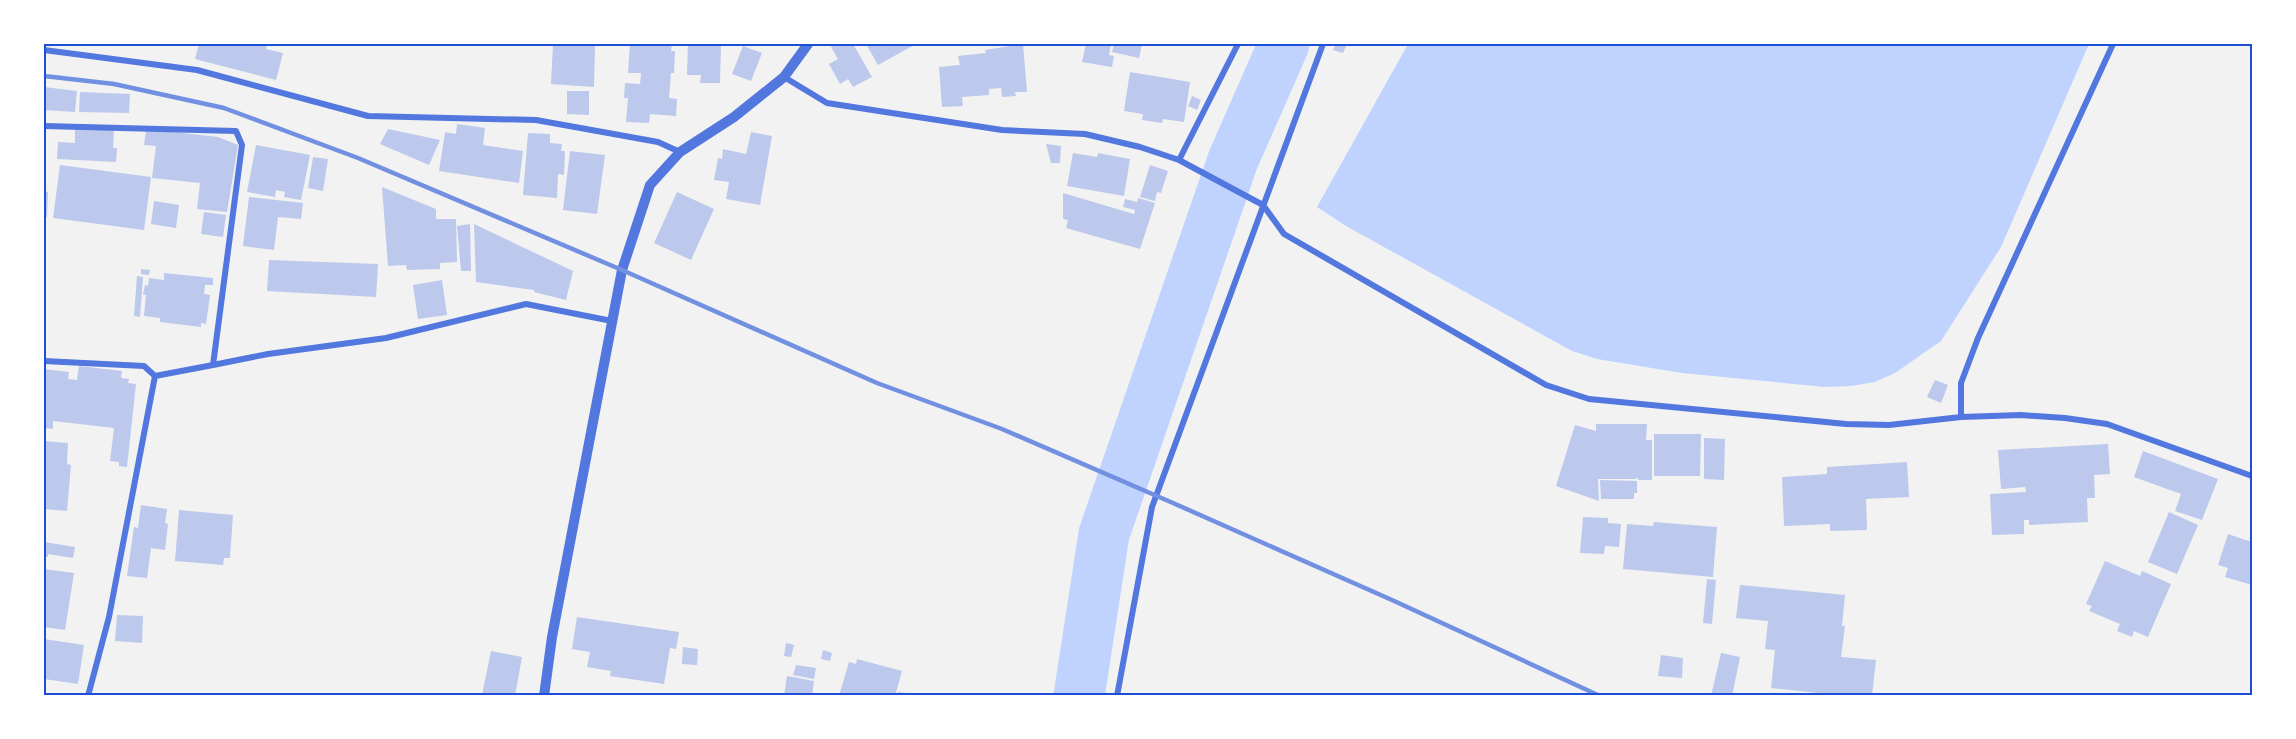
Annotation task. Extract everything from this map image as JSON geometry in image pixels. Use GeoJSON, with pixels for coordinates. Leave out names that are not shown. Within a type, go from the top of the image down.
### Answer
{"type":"FeatureCollection","features":[{"type":"Feature","properties":{"kind":"street"},"geometry":{"type":"LineString","coordinates":[[544,696],[554,625],[622,270],[650,185],[680,152],[734,117],[784,77],[808,44]]}},
{"type":"Feature","properties":{"kind":"street"},"geometry":{"type":"LineString","coordinates":[[1179,160],[1238,44]]}},
{"type":"Feature","properties":{"kind":"street"},"geometry":{"type":"LineString","coordinates":[[1117,696],[1152,507],[1323,44]]}},
{"type":"Feature","properties":{"kind":"street"},"geometry":{"type":"LineString","coordinates":[[1961,417],[1961,383],[1978,338],[2113,44]]}},
{"type":"Feature","properties":{"kind":"street"},"geometry":{"type":"LineString","coordinates":[[44,50],[197,70],[368,116],[536,120],[658,142],[680,152]]}},
{"type":"Feature","properties":{"kind":"street"},"geometry":{"type":"LineString","coordinates":[[784,77],[827,103],[1002,130],[1085,134],[1140,147],[1179,160],[1263,205],[1284,234],[1546,385],[1589,399],[1846,424],[1889,425],[1961,417],[2066,418],[2107,424],[2253,476]]}},
{"type":"Feature","properties":{"kind":"street"},"geometry":{"type":"LineString","coordinates":[[44,126],[236,131],[242,145],[213,365]]}},
{"type":"Feature","properties":{"kind":"street"},"geometry":{"type":"LineString","coordinates":[[155,376],[268,354],[386,338],[526,304],[612,321]]}},
{"type":"Feature","properties":{"kind":"street"},"geometry":{"type":"LineString","coordinates":[[44,361],[144,366],[155,376]]}},
{"type":"Feature","properties":{"kind":"street"},"geometry":{"type":"LineString","coordinates":[[88,696],[109,617],[155,376]]}},
{"type":"Feature","properties":{"kind":"water"},"geometry":{"type":"Polygon","coordinates":[[[1408,44],[2089,44],[2001,247],[1941,341],[1895,373],[1875,382],[1825,387],[1682,373],[1597,359],[1572,351],[1346,226],[1317,207],[1408,44]]]}},
{"type":"Feature","properties":{"kind":"building"},"geometry":{"type":"Polygon","coordinates":[[[199,44],[267,44],[266,49],[283,53],[276,80],[195,59],[199,44]]]}},
{"type":"Feature","properties":{"kind":"building"},"geometry":{"type":"Polygon","coordinates":[[[553,44],[595,46],[594,87],[551,84],[553,44]]]}},
{"type":"Feature","properties":{"kind":"building"},"geometry":{"type":"Polygon","coordinates":[[[630,44],[672,44],[671,51],[675,51],[674,73],[671,73],[669,98],[677,99],[676,116],[650,114],[649,123],[626,122],[628,98],[624,98],[625,83],[640,84],[641,73],[628,73],[630,44]]]}},
{"type":"Feature","properties":{"kind":"building"},"geometry":{"type":"Polygon","coordinates":[[[688,44],[721,44],[720,83],[700,83],[701,75],[687,75],[688,44]]]}},
{"type":"Feature","properties":{"kind":"building"},"geometry":{"type":"Polygon","coordinates":[[[837,44],[853,44],[872,77],[853,87],[848,79],[840,84],[829,64],[838,59],[831,47],[837,44]]]}},
{"type":"Feature","properties":{"kind":"building"},"geometry":{"type":"Polygon","coordinates":[[[866,44],[916,44],[878,65],[866,44]]]}},
{"type":"Feature","properties":{"kind":"building"},"geometry":{"type":"Polygon","coordinates":[[[1023,44],[1027,92],[1015,92],[1016,96],[1002,97],[1001,88],[989,89],[989,95],[962,97],[963,106],[942,107],[939,67],[960,65],[958,56],[986,53],[985,50],[1023,44]]]}},
{"type":"Feature","properties":{"kind":"building"},"geometry":{"type":"Polygon","coordinates":[[[1086,44],[1111,44],[1109,55],[1114,56],[1112,67],[1082,62],[1086,44]]]}},
{"type":"Feature","properties":{"kind":"building"},"geometry":{"type":"Polygon","coordinates":[[[1114,44],[1142,44],[1139,58],[1112,52],[1114,44]]]}},
{"type":"Feature","properties":{"kind":"building"},"geometry":{"type":"Polygon","coordinates":[[[1336,44],[1347,44],[1343,53],[1333,50],[1336,44]]]}},
{"type":"Feature","properties":{"kind":"building"},"geometry":{"type":"Polygon","coordinates":[[[743,46],[762,53],[751,81],[732,74],[743,46]]]}},
{"type":"Feature","properties":{"kind":"building"},"geometry":{"type":"Polygon","coordinates":[[[1130,72],[1190,82],[1184,122],[1163,119],[1162,123],[1142,120],[1143,114],[1124,111],[1130,72]]]}},
{"type":"Feature","properties":{"kind":"building"},"geometry":{"type":"Polygon","coordinates":[[[44,87],[77,91],[75,112],[44,110],[44,87]]]}},
{"type":"Feature","properties":{"kind":"building"},"geometry":{"type":"Polygon","coordinates":[[[567,91],[589,91],[589,115],[567,114],[567,91]]]}},
{"type":"Feature","properties":{"kind":"building"},"geometry":{"type":"Polygon","coordinates":[[[80,92],[130,94],[129,113],[79,112],[80,92]]]}},
{"type":"Feature","properties":{"kind":"building"},"geometry":{"type":"Polygon","coordinates":[[[1192,96],[1201,100],[1197,110],[1188,106],[1192,96]]]}},
{"type":"Feature","properties":{"kind":"building"},"geometry":{"type":"Polygon","coordinates":[[[457,124],[485,128],[483,145],[523,151],[519,183],[439,171],[445,132],[456,134],[457,124]]]}},
{"type":"Feature","properties":{"kind":"building"},"geometry":{"type":"Polygon","coordinates":[[[75,127],[114,129],[113,148],[117,148],[116,162],[57,159],[58,142],[75,143],[75,127]]]}},
{"type":"Feature","properties":{"kind":"building"},"geometry":{"type":"Polygon","coordinates":[[[388,129],[440,140],[429,165],[380,144],[388,129]]]}},
{"type":"Feature","properties":{"kind":"building"},"geometry":{"type":"Polygon","coordinates":[[[157,130],[218,137],[238,145],[227,212],[197,209],[200,183],[152,178],[156,146],[144,145],[146,131],[157,130]]]}},
{"type":"Feature","properties":{"kind":"building"},"geometry":{"type":"Polygon","coordinates":[[[751,132],[772,136],[760,205],[726,199],[729,182],[714,180],[718,158],[722,159],[723,149],[746,154],[751,132]]]}},
{"type":"Feature","properties":{"kind":"building"},"geometry":{"type":"Polygon","coordinates":[[[528,133],[550,134],[550,143],[562,144],[561,151],[565,151],[564,175],[558,174],[557,198],[523,195],[528,133]]]}},
{"type":"Feature","properties":{"kind":"building"},"geometry":{"type":"Polygon","coordinates":[[[1046,144],[1061,146],[1060,163],[1051,163],[1046,144]]]}},
{"type":"Feature","properties":{"kind":"building"},"geometry":{"type":"Polygon","coordinates":[[[256,145],[310,155],[301,200],[284,197],[285,192],[276,190],[275,197],[247,192],[256,145]]]}},
{"type":"Feature","properties":{"kind":"building"},"geometry":{"type":"Polygon","coordinates":[[[570,151],[605,155],[597,214],[563,210],[570,151]]]}},
{"type":"Feature","properties":{"kind":"building"},"geometry":{"type":"Polygon","coordinates":[[[1073,153],[1097,157],[1098,153],[1130,159],[1124,196],[1067,186],[1073,153]]]}},
{"type":"Feature","properties":{"kind":"building"},"geometry":{"type":"Polygon","coordinates":[[[313,157],[328,159],[323,191],[308,188],[313,157]]]}},
{"type":"Feature","properties":{"kind":"building"},"geometry":{"type":"Polygon","coordinates":[[[60,165],[151,177],[144,230],[53,218],[60,165]]]}},
{"type":"Feature","properties":{"kind":"building"},"geometry":{"type":"Polygon","coordinates":[[[1150,165],[1168,171],[1161,193],[1157,192],[1155,201],[1140,197],[1150,165]]]}},
{"type":"Feature","properties":{"kind":"building"},"geometry":{"type":"Polygon","coordinates":[[[382,187],[436,209],[436,219],[456,219],[457,262],[440,263],[440,269],[407,270],[406,265],[388,266],[382,187]]]}},
{"type":"Feature","properties":{"kind":"building"},"geometry":{"type":"Polygon","coordinates":[[[44,191],[48,192],[47,217],[44,217],[44,191]]]}},
{"type":"Feature","properties":{"kind":"building"},"geometry":{"type":"Polygon","coordinates":[[[677,192],[714,209],[691,260],[654,243],[677,192]]]}},
{"type":"Feature","properties":{"kind":"building"},"geometry":{"type":"Polygon","coordinates":[[[1063,193],[1134,214],[1135,210],[1123,207],[1125,199],[1137,202],[1138,198],[1155,203],[1140,249],[1066,228],[1068,220],[1063,219],[1063,193]]]}},
{"type":"Feature","properties":{"kind":"building"},"geometry":{"type":"Polygon","coordinates":[[[249,197],[303,203],[301,219],[278,217],[274,250],[243,246],[249,197]]]}},
{"type":"Feature","properties":{"kind":"building"},"geometry":{"type":"Polygon","coordinates":[[[154,201],[179,205],[176,228],[151,224],[154,201]]]}},
{"type":"Feature","properties":{"kind":"building"},"geometry":{"type":"Polygon","coordinates":[[[204,212],[226,215],[223,237],[201,234],[204,212]]]}},
{"type":"Feature","properties":{"kind":"building"},"geometry":{"type":"Polygon","coordinates":[[[470,224],[471,271],[461,271],[457,226],[470,224]]]}},
{"type":"Feature","properties":{"kind":"building"},"geometry":{"type":"Polygon","coordinates":[[[474,224],[573,271],[566,300],[534,292],[534,290],[476,282],[474,224]]]}},
{"type":"Feature","properties":{"kind":"building"},"geometry":{"type":"Polygon","coordinates":[[[269,260],[378,264],[376,297],[267,291],[269,260]]]}},
{"type":"Feature","properties":{"kind":"building"},"geometry":{"type":"Polygon","coordinates":[[[141,269],[150,270],[149,275],[141,274],[141,269]]]}},
{"type":"Feature","properties":{"kind":"building"},"geometry":{"type":"Polygon","coordinates":[[[164,273],[213,278],[213,285],[205,285],[204,294],[210,295],[206,324],[201,323],[201,327],[160,322],[160,318],[144,316],[145,285],[148,286],[149,278],[164,280],[164,273]]]}},
{"type":"Feature","properties":{"kind":"building"},"geometry":{"type":"Polygon","coordinates":[[[137,276],[143,277],[140,317],[134,316],[137,276]]]}},
{"type":"Feature","properties":{"kind":"building"},"geometry":{"type":"Polygon","coordinates":[[[442,280],[447,315],[418,319],[413,285],[442,280]]]}},
{"type":"Feature","properties":{"kind":"building"},"geometry":{"type":"Polygon","coordinates":[[[79,366],[122,371],[121,378],[129,379],[128,383],[136,384],[127,467],[119,466],[119,462],[110,461],[114,428],[53,421],[53,429],[44,428],[44,369],[69,372],[68,379],[77,380],[79,366]]]}},
{"type":"Feature","properties":{"kind":"building"},"geometry":{"type":"Polygon","coordinates":[[[1935,380],[1948,385],[1941,403],[1927,397],[1935,380]]]}},
{"type":"Feature","properties":{"kind":"building"},"geometry":{"type":"Polygon","coordinates":[[[1596,424],[1647,424],[1646,440],[1652,440],[1652,480],[1638,480],[1638,477],[1636,479],[1598,479],[1599,501],[1556,486],[1575,425],[1596,431],[1596,424]]]}},
{"type":"Feature","properties":{"kind":"building"},"geometry":{"type":"Polygon","coordinates":[[[1654,434],[1701,434],[1700,476],[1654,476],[1654,434]]]}},
{"type":"Feature","properties":{"kind":"building"},"geometry":{"type":"Polygon","coordinates":[[[1704,438],[1725,439],[1724,480],[1704,479],[1704,438]]]}},
{"type":"Feature","properties":{"kind":"building"},"geometry":{"type":"Polygon","coordinates":[[[44,441],[68,443],[67,464],[71,465],[67,511],[44,509],[44,441]]]}},
{"type":"Feature","properties":{"kind":"building"},"geometry":{"type":"Polygon","coordinates":[[[2108,444],[2110,474],[2094,475],[2095,498],[2087,498],[2088,522],[2029,525],[2029,520],[2024,520],[2024,534],[1992,535],[1990,494],[2026,492],[2025,487],[2001,489],[1998,450],[2108,444]]]}},
{"type":"Feature","properties":{"kind":"building"},"geometry":{"type":"Polygon","coordinates":[[[2143,451],[2218,479],[2202,520],[2175,511],[2181,494],[2134,477],[2143,451]]]}},
{"type":"Feature","properties":{"kind":"building"},"geometry":{"type":"Polygon","coordinates":[[[1907,462],[1909,497],[1866,499],[1867,530],[1830,531],[1830,524],[1784,526],[1782,477],[1827,474],[1827,467],[1907,462]]]}},
{"type":"Feature","properties":{"kind":"building"},"geometry":{"type":"Polygon","coordinates":[[[1600,480],[1637,481],[1637,493],[1634,493],[1634,499],[1601,499],[1600,480]]]}},
{"type":"Feature","properties":{"kind":"building"},"geometry":{"type":"Polygon","coordinates":[[[141,505],[167,509],[165,550],[151,548],[147,578],[127,576],[134,527],[138,528],[141,505]]]}},
{"type":"Feature","properties":{"kind":"building"},"geometry":{"type":"Polygon","coordinates":[[[179,510],[233,515],[230,558],[224,558],[223,565],[175,561],[179,510]]]}},
{"type":"Feature","properties":{"kind":"building"},"geometry":{"type":"Polygon","coordinates":[[[2169,512],[2198,525],[2177,574],[2148,562],[2169,512]]]}},
{"type":"Feature","properties":{"kind":"building"},"geometry":{"type":"Polygon","coordinates":[[[1583,517],[1608,518],[1608,523],[1621,524],[1619,547],[1605,546],[1604,554],[1580,553],[1583,517]]]}},
{"type":"Feature","properties":{"kind":"building"},"geometry":{"type":"Polygon","coordinates":[[[1654,522],[1717,527],[1713,577],[1623,569],[1627,524],[1653,526],[1654,522]]]}},
{"type":"Feature","properties":{"kind":"building"},"geometry":{"type":"Polygon","coordinates":[[[2228,534],[2252,542],[2252,585],[2225,577],[2228,568],[2218,565],[2228,534]]]}},
{"type":"Feature","properties":{"kind":"building"},"geometry":{"type":"Polygon","coordinates":[[[44,542],[75,547],[73,558],[48,554],[48,557],[44,556],[44,542]]]}},
{"type":"Feature","properties":{"kind":"building"},"geometry":{"type":"Polygon","coordinates":[[[2105,561],[2140,576],[2142,571],[2171,584],[2148,637],[2134,631],[2132,637],[2117,631],[2120,624],[2089,611],[2092,606],[2086,604],[2105,561]]]}},
{"type":"Feature","properties":{"kind":"building"},"geometry":{"type":"Polygon","coordinates":[[[44,569],[74,573],[65,630],[44,627],[44,569]]]}},
{"type":"Feature","properties":{"kind":"building"},"geometry":{"type":"Polygon","coordinates":[[[1707,579],[1716,580],[1712,624],[1703,623],[1707,579]]]}},
{"type":"Feature","properties":{"kind":"building"},"geometry":{"type":"Polygon","coordinates":[[[1740,585],[1845,595],[1842,626],[1845,626],[1841,657],[1876,660],[1872,696],[1846,696],[1771,688],[1775,650],[1765,649],[1768,621],[1736,618],[1740,585]]]}},
{"type":"Feature","properties":{"kind":"building"},"geometry":{"type":"Polygon","coordinates":[[[117,615],[143,616],[142,643],[115,641],[117,615]]]}},
{"type":"Feature","properties":{"kind":"building"},"geometry":{"type":"Polygon","coordinates":[[[577,617],[679,632],[676,649],[670,648],[664,684],[610,676],[611,671],[587,667],[590,652],[572,649],[577,617]]]}},
{"type":"Feature","properties":{"kind":"building"},"geometry":{"type":"Polygon","coordinates":[[[44,639],[84,645],[78,684],[44,679],[44,639]]]}},
{"type":"Feature","properties":{"kind":"building"},"geometry":{"type":"Polygon","coordinates":[[[786,643],[794,645],[791,657],[784,656],[786,643]]]}},
{"type":"Feature","properties":{"kind":"building"},"geometry":{"type":"Polygon","coordinates":[[[683,647],[698,649],[697,665],[682,664],[683,647]]]}},
{"type":"Feature","properties":{"kind":"building"},"geometry":{"type":"Polygon","coordinates":[[[823,650],[832,653],[830,661],[821,659],[823,650]]]}},
{"type":"Feature","properties":{"kind":"building"},"geometry":{"type":"Polygon","coordinates":[[[491,651],[522,657],[515,696],[482,695],[491,651]]]}},
{"type":"Feature","properties":{"kind":"building"},"geometry":{"type":"Polygon","coordinates":[[[1721,653],[1740,657],[1732,696],[1711,696],[1721,653]]]}},
{"type":"Feature","properties":{"kind":"building"},"geometry":{"type":"Polygon","coordinates":[[[1661,655],[1683,658],[1682,678],[1658,676],[1661,655]]]}},
{"type":"Feature","properties":{"kind":"building"},"geometry":{"type":"Polygon","coordinates":[[[857,659],[902,671],[895,696],[839,696],[849,662],[856,664],[857,659]]]}},
{"type":"Feature","properties":{"kind":"building"},"geometry":{"type":"Polygon","coordinates":[[[796,665],[816,668],[814,679],[793,675],[796,665]]]}},
{"type":"Feature","properties":{"kind":"building"},"geometry":{"type":"Polygon","coordinates":[[[787,676],[814,681],[812,696],[784,696],[787,676]]]}},
{"type":"Feature","properties":{"kind":"building"},"geometry":{"type":"Polygon","coordinates":[[[898,692],[916,694],[916,696],[898,696],[898,692]]]}},
{"type":"Feature","properties":{"kind":"waterway"},"geometry":{"type":"LineString","coordinates":[[1079,696],[1104,534],[1233,160],[1284,44]]}},
{"type":"Feature","properties":{"kind":"railway"},"geometry":{"type":"LineString","coordinates":[[44,76],[114,84],[224,108],[358,158],[622,270],[877,383],[1002,429],[1173,503],[1392,600],[1600,696]]}}]}
